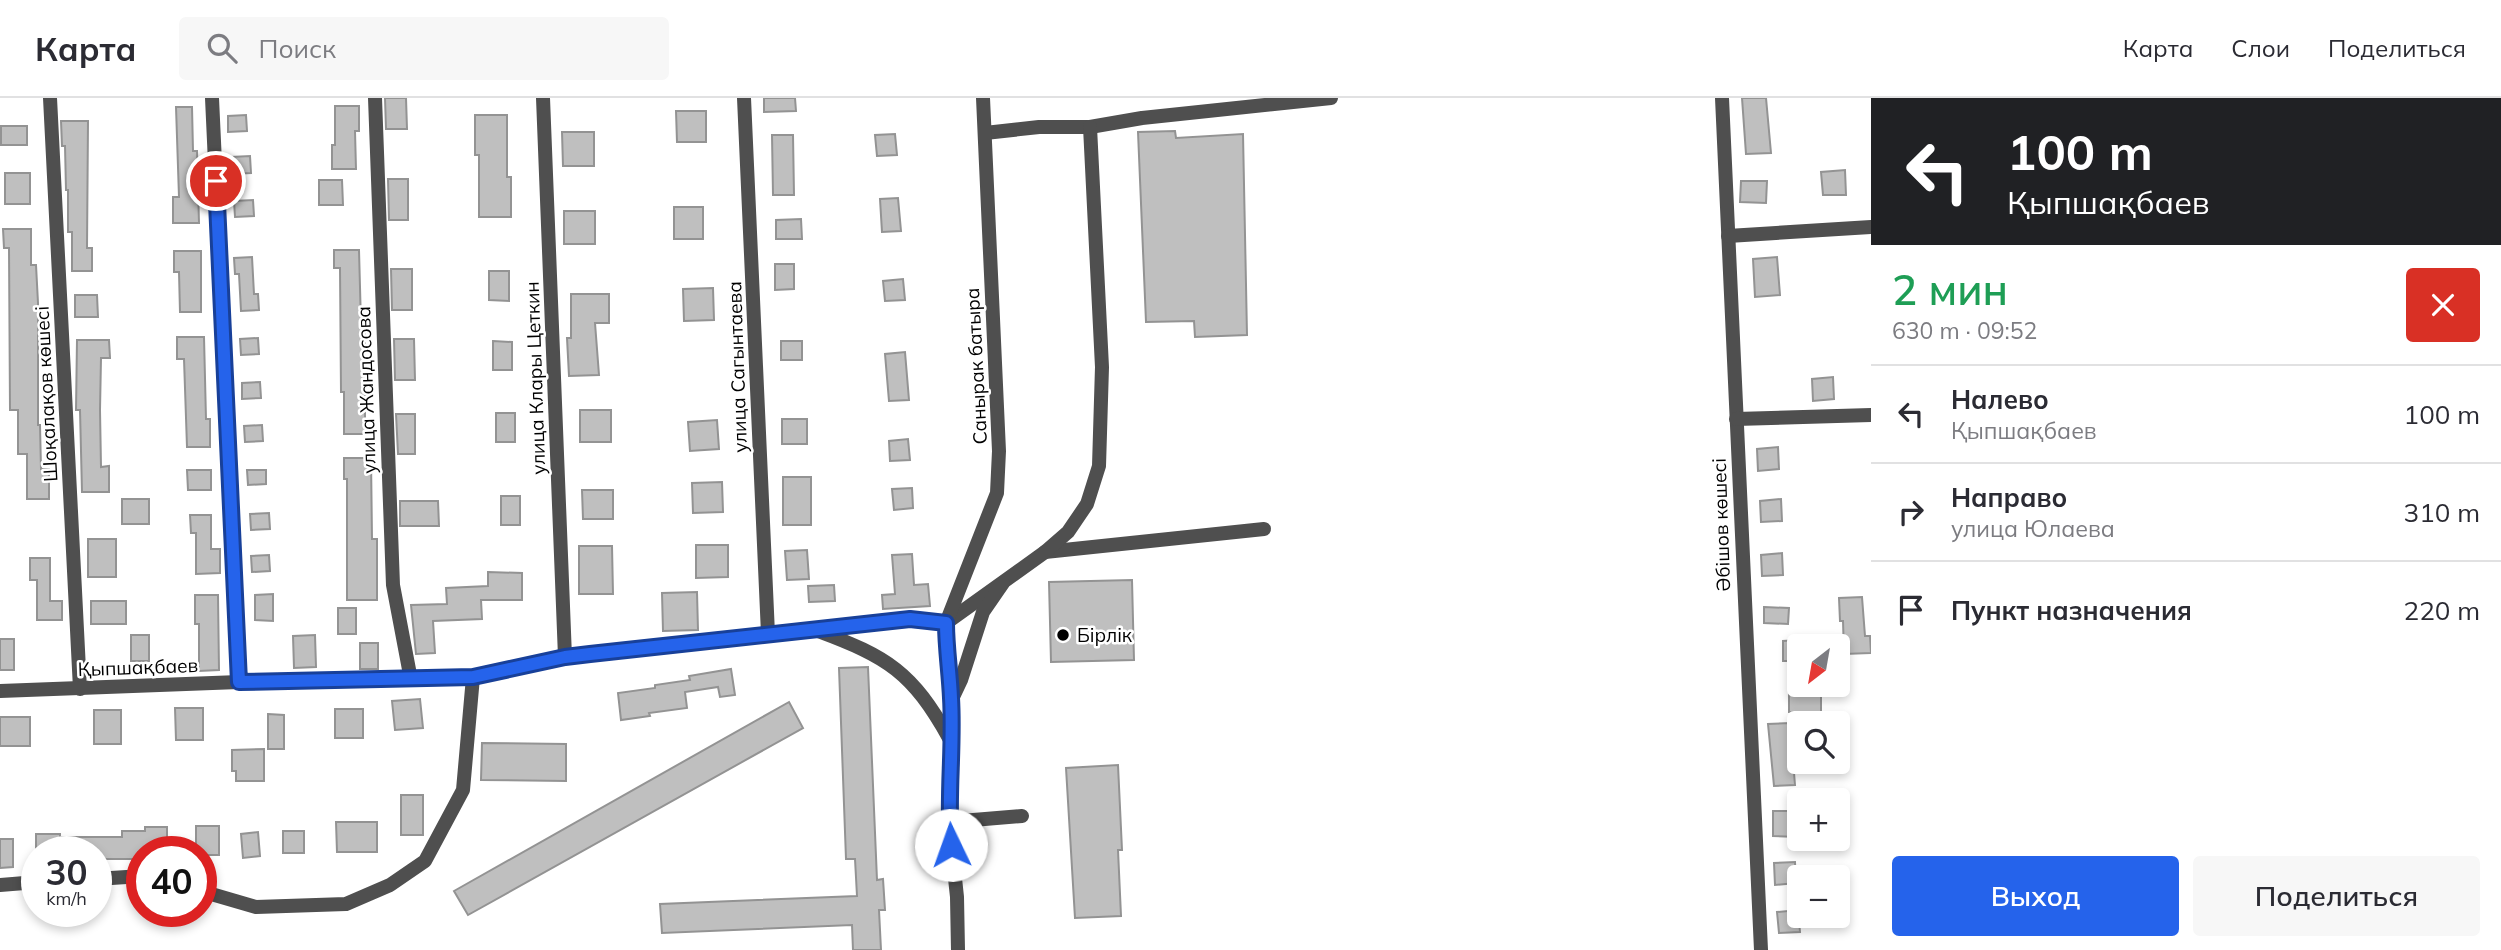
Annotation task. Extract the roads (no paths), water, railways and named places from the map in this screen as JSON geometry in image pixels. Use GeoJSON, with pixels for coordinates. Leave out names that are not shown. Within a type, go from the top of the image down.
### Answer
{"type":"FeatureCollection","features":[{"type":"Feature","properties":{"kind":"street","name":"Шоқалақов көшесі"},"geometry":{"type":"LineString","coordinates":[[50,98],[80,689]]}},
{"type":"Feature","properties":{"kind":"street"},"geometry":{"type":"LineString","coordinates":[[212,98],[239,682]]}},
{"type":"Feature","properties":{"kind":"street","name":"улица Жандосова"},"geometry":{"type":"LineString","coordinates":[[375,98],[393,585],[411,680]]}},
{"type":"Feature","properties":{"kind":"street","name":"улица Клары Цеткин"},"geometry":{"type":"LineString","coordinates":[[543,98],[565,657]]}},
{"type":"Feature","properties":{"kind":"street","name":"улица Сагынтаева"},"geometry":{"type":"LineString","coordinates":[[744,98],[768,634]]}},
{"type":"Feature","properties":{"kind":"street","name":"Санырак батыра"},"geometry":{"type":"LineString","coordinates":[[946,623],[997,493],[999,451],[984,98]]}},
{"type":"Feature","properties":{"kind":"street"},"geometry":{"type":"LineString","coordinates":[[985,133],[1039,127],[1090,127],[1142,118],[1331,98]]}},
{"type":"Feature","properties":{"kind":"street","name":"Әбішов көшесі"},"geometry":{"type":"LineString","coordinates":[[1721,98],[1761,950]]}},
{"type":"Feature","properties":{"kind":"street"},"geometry":{"type":"LineString","coordinates":[[958,950],[957,897],[949,822],[951,699],[946,623],[1069,532],[1087,504],[1099,466],[1102,367],[1090,127]]}},
{"type":"Feature","properties":{"kind":"street"},"geometry":{"type":"LineString","coordinates":[[1728,236],[1871,227]]}},
{"type":"Feature","properties":{"kind":"street"},"geometry":{"type":"LineString","coordinates":[[1736,419],[1871,415]]}},
{"type":"Feature","properties":{"kind":"street"},"geometry":{"type":"LineString","coordinates":[[1045,552],[1264,529]]}},
{"type":"Feature","properties":{"kind":"street"},"geometry":{"type":"LineString","coordinates":[[951,699],[961,680],[983,612],[1003,583]]}},
{"type":"Feature","properties":{"kind":"street","name":"Қыпшақбаев"},"geometry":{"type":"LineString","coordinates":[[0,691],[473,677],[565,657],[910,619],[946,623]]}},
{"type":"Feature","properties":{"kind":"street"},"geometry":{"type":"LineString","coordinates":[[813,629],[861,647],[896,667],[929,702],[950,740]]}},
{"type":"Feature","properties":{"kind":"street"},"geometry":{"type":"LineString","coordinates":[[217,896],[256,907],[346,904],[390,885],[425,861],[463,790],[473,677]]}},
{"type":"Feature","properties":{"kind":"street"},"geometry":{"type":"LineString","coordinates":[[949,822],[1022,816]]}},
{"type":"Feature","properties":{"kind":"street"},"geometry":{"type":"LineString","coordinates":[[0,885],[21,883]]}},
{"type":"Feature","properties":{"kind":"place","name":"Бірлік"},"geometry":{"type":"Point","coordinates":[1063,635]}}]}
